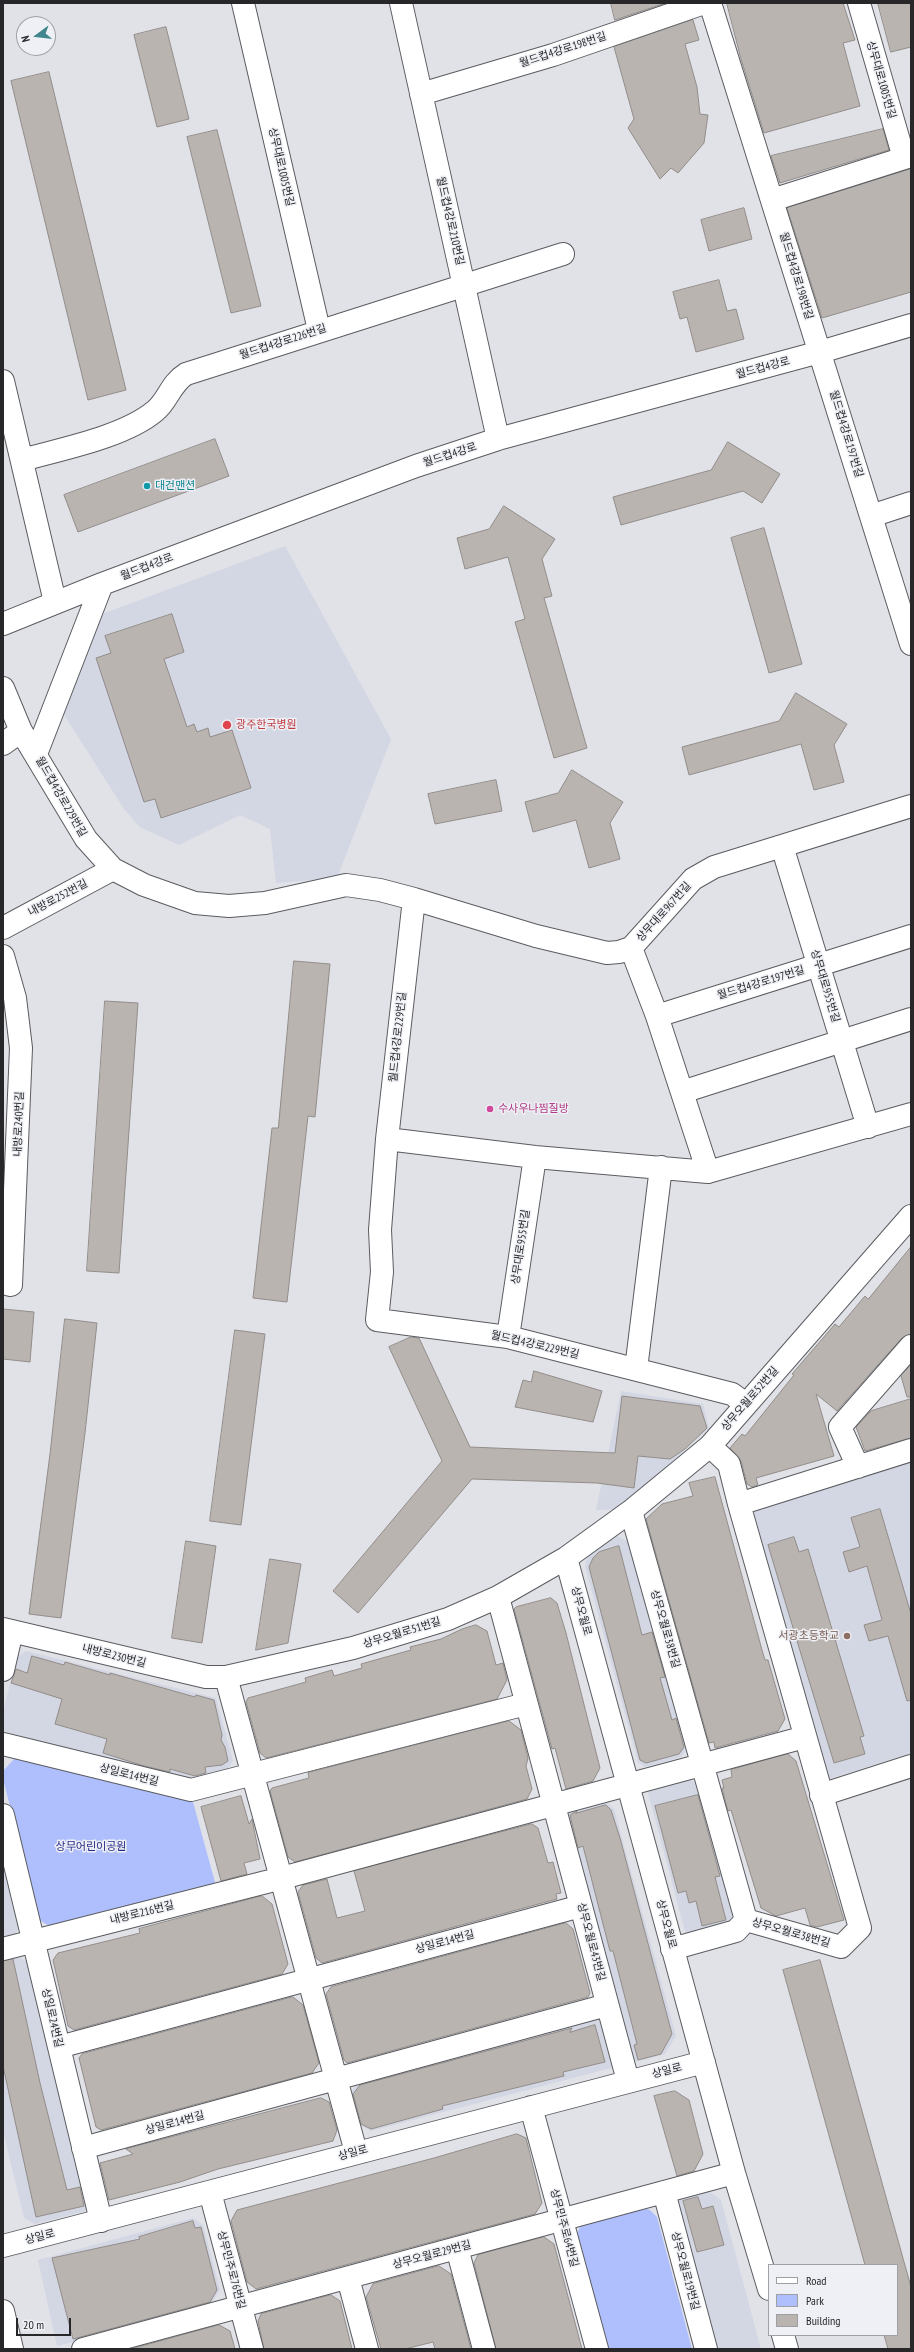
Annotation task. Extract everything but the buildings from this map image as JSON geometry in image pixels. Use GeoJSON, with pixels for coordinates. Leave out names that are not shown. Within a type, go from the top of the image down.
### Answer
{"type":"FeatureCollection","features":[{"type":"Feature","properties":{"kind":"street","name":"상무대로1005번길"},"geometry":{"type":"LineString","coordinates":[[243,3],[319,330]]}},
{"type":"Feature","properties":{"kind":"street","name":"월드컵4강로210번길"},"geometry":{"type":"LineString","coordinates":[[401,3],[498,439]]}},
{"type":"Feature","properties":{"kind":"street","name":"월드컵4강로198번길"},"geometry":{"type":"LineString","coordinates":[[421,94],[553,55],[704,3]]}},
{"type":"Feature","properties":{"kind":"street","name":"월드컵4강로198번길"},"geometry":{"type":"LineString","coordinates":[[710,3],[820,352]]}},
{"type":"Feature","properties":{"kind":"street","name":"상무대로1005번길"},"geometry":{"type":"LineString","coordinates":[[859,3],[908,157]]}},
{"type":"Feature","properties":{"kind":"street"},"geometry":{"type":"LineString","coordinates":[[772,200],[908,157]]}},
{"type":"Feature","properties":{"kind":"street","name":"월드컵4강로226번길"},"geometry":{"type":"LineString","coordinates":[[22,460],[121,431],[156,411],[176,380],[186,374],[319,330],[563,254]]}},
{"type":"Feature","properties":{"kind":"street","name":"월드컵4강로"},"geometry":{"type":"LineString","coordinates":[[3,624],[102,584],[416,466],[498,439],[820,352],[911,325]]}},
{"type":"Feature","properties":{"kind":"street","name":"월드컵4강로197번길"},"geometry":{"type":"LineString","coordinates":[[820,352],[911,644]]}},
{"type":"Feature","properties":{"kind":"street"},"geometry":{"type":"LineString","coordinates":[[3,381],[55,602]]}},
{"type":"Feature","properties":{"kind":"street"},"geometry":{"type":"LineString","coordinates":[[871,516],[911,503]]}},
{"type":"Feature","properties":{"kind":"street"},"geometry":{"type":"LineString","coordinates":[[36,754],[102,584]]}},
{"type":"Feature","properties":{"kind":"street","name":"월드컵4강로229번길"},"geometry":{"type":"LineString","coordinates":[[3,688],[21,731],[86,839],[113,869],[144,885],[195,903],[229,906],[265,903],[346,885],[380,890],[414,899],[387,1139],[380,1230],[382,1272],[377,1320],[508,1337],[732,1394],[746,1404]]}},
{"type":"Feature","properties":{"kind":"street"},"geometry":{"type":"LineString","coordinates":[[3,744],[21,731]]}},
{"type":"Feature","properties":{"kind":"street","name":"상무대로967번길"},"geometry":{"type":"LineString","coordinates":[[414,899],[536,936],[607,953],[619,952],[631,948],[693,879],[714,866],[911,806]]}},
{"type":"Feature","properties":{"kind":"street","name":"상무대로955번길"},"geometry":{"type":"LineString","coordinates":[[782,846],[868,1127]]}},
{"type":"Feature","properties":{"kind":"street","name":"내방로252번길"},"geometry":{"type":"LineString","coordinates":[[3,928],[113,869]]}},
{"type":"Feature","properties":{"kind":"street","name":"월드컵4강로197번길"},"geometry":{"type":"LineString","coordinates":[[657,1016],[911,936]]}},
{"type":"Feature","properties":{"kind":"street"},"geometry":{"type":"LineString","coordinates":[[631,948],[657,1016],[708,1172]]}},
{"type":"Feature","properties":{"kind":"street","name":"내방로240번길"},"geometry":{"type":"LineString","coordinates":[[3,956],[15,998],[21,1048],[11,1285],[3,1283]]}},
{"type":"Feature","properties":{"kind":"street"},"geometry":{"type":"LineString","coordinates":[[682,1092],[841,1040],[911,1019]]}},
{"type":"Feature","properties":{"kind":"street"},"geometry":{"type":"LineString","coordinates":[[387,1139],[535,1157],[708,1172],[911,1114]]}},
{"type":"Feature","properties":{"kind":"street","name":"상무대로955번길"},"geometry":{"type":"LineString","coordinates":[[508,1337],[535,1157]]}},
{"type":"Feature","properties":{"kind":"street"},"geometry":{"type":"LineString","coordinates":[[636,1369],[661,1167]]}},
{"type":"Feature","properties":{"kind":"street","name":"상무오월로52번길"},"geometry":{"type":"LineString","coordinates":[[566,1558],[631,1511],[710,1446],[911,1216]]}},
{"type":"Feature","properties":{"kind":"street"},"geometry":{"type":"LineString","coordinates":[[858,1467],[840,1427],[911,1346]]}},
{"type":"Feature","properties":{"kind":"street","name":"상무오월로38번길"},"geometry":{"type":"LineString","coordinates":[[631,1511],[746,1920],[841,1947],[860,1928],[821,1795],[729,1464],[710,1446]]}},
{"type":"Feature","properties":{"kind":"street"},"geometry":{"type":"LineString","coordinates":[[739,1504],[911,1450]]}},
{"type":"Feature","properties":{"kind":"street","name":"상무오월로51번길"},"geometry":{"type":"LineString","coordinates":[[226,1677],[353,1648],[448,1619],[498,1597],[566,1558]]}},
{"type":"Feature","properties":{"kind":"street","name":"상무오월로"},"geometry":{"type":"LineString","coordinates":[[566,1558],[734,2173],[768,2286]]}},
{"type":"Feature","properties":{"kind":"street","name":"상무오월로43번길"},"geometry":{"type":"LineString","coordinates":[[498,1597],[628,2081]]}},
{"type":"Feature","properties":{"kind":"street"},"geometry":{"type":"LineString","coordinates":[[3,1670],[8,1630]]}},
{"type":"Feature","properties":{"kind":"street","name":"내방로230번길"},"geometry":{"type":"LineString","coordinates":[[8,1630],[206,1678],[226,1677]]}},
{"type":"Feature","properties":{"kind":"street"},"geometry":{"type":"LineString","coordinates":[[226,1677],[254,1774],[356,2152]]}},
{"type":"Feature","properties":{"kind":"street","name":"상일로14번길"},"geometry":{"type":"LineString","coordinates":[[3,1744],[191,1790],[526,1704]]}},
{"type":"Feature","properties":{"kind":"street"},"geometry":{"type":"LineString","coordinates":[[282,1878],[627,1783],[805,1737]]}},
{"type":"Feature","properties":{"kind":"street"},"geometry":{"type":"LineString","coordinates":[[821,1795],[911,1766]]}},
{"type":"Feature","properties":{"kind":"street","name":"상일로24번길"},"geometry":{"type":"LineString","coordinates":[[3,1815],[101,2221]]}},
{"type":"Feature","properties":{"kind":"street","name":"내방로216번길"},"geometry":{"type":"LineString","coordinates":[[3,1949],[282,1878]]}},
{"type":"Feature","properties":{"kind":"street","name":"상일로14번길"},"geometry":{"type":"LineString","coordinates":[[59,2047],[309,1978],[581,1906]]}},
{"type":"Feature","properties":{"kind":"street"},"geometry":{"type":"LineString","coordinates":[[672,1948],[736,1931],[746,1920]]}},
{"type":"Feature","properties":{"kind":"street","name":"상일로14번길"},"geometry":{"type":"LineString","coordinates":[[83,2148],[607,2005]]}},
{"type":"Feature","properties":{"kind":"street","name":"상일로"},"geometry":{"type":"LineString","coordinates":[[3,2246],[356,2152],[704,2062]]}},
{"type":"Feature","properties":{"kind":"street","name":"상무민주로64번길"},"geometry":{"type":"LineString","coordinates":[[531,2107],[597,2349]]}},
{"type":"Feature","properties":{"kind":"street","name":"상무오월로29번길"},"geometry":{"type":"LineString","coordinates":[[83,2349],[131,2343],[241,2307],[734,2173]]}},
{"type":"Feature","properties":{"kind":"street","name":"상무민주로76번길"},"geometry":{"type":"LineString","coordinates":[[210,2192],[252,2349]]}},
{"type":"Feature","properties":{"kind":"street","name":"상무오월로19번길"},"geometry":{"type":"LineString","coordinates":[[664,2192],[706,2349]]}},
{"type":"Feature","properties":{"kind":"street"},"geometry":{"type":"LineString","coordinates":[[456,2248],[484,2349]]}},
{"type":"Feature","properties":{"kind":"street"},"geometry":{"type":"LineString","coordinates":[[348,2278],[368,2349]]}},
{"type":"Feature","properties":{"kind":"street"},"geometry":{"type":"LineString","coordinates":[[3,2310],[12,2349]]}},
{"type":"Feature","properties":{"kind":"street"},"geometry":{"type":"LineString","coordinates":[[783,2336],[787,2349]]}},
{"type":"Feature","properties":{"kind":"shaded area","name":"광주한국병원"},"geometry":{"type":"Polygon","coordinates":[[[285,546],[391,739],[337,878],[276,883],[270,829],[240,815],[179,845],[140,827],[124,809],[61,710],[89,633],[102,614],[285,546]]]}},
{"type":"Feature","properties":{"kind":"shaded area"},"geometry":{"type":"Polygon","coordinates":[[[621,1391],[703,1404],[709,1428],[619,1509],[596,1510],[621,1391]]]}},
{"type":"Feature","properties":{"kind":"shaded area","name":"서광초등학교"},"geometry":{"type":"Polygon","coordinates":[[[911,1460],[911,1753],[825,1780],[749,1519],[755,1508],[911,1460]]]}},
{"type":"Feature","properties":{"kind":"shaded area"},"geometry":{"type":"Polygon","coordinates":[[[615,1535],[631,1543],[687,1749],[681,1757],[645,1767],[638,1762],[585,1566],[588,1554],[615,1535]]]}},
{"type":"Feature","properties":{"kind":"shaded area"},"geometry":{"type":"Polygon","coordinates":[[[26,1651],[216,1698],[233,1761],[224,1774],[191,1782],[3,1731],[3,1712],[17,1657],[26,1651]]]}},
{"type":"Feature","properties":{"kind":"shaded area"},"geometry":{"type":"Polygon","coordinates":[[[685,1777],[699,1785],[734,1922],[686,1935],[648,1793],[653,1785],[685,1777]]]}},
{"type":"Feature","properties":{"kind":"shaded area"},"geometry":{"type":"Polygon","coordinates":[[[608,1803],[614,1809],[676,2036],[665,2054],[631,2063],[567,1818],[570,1812],[608,1803]]]}},
{"type":"Feature","properties":{"kind":"shaded area"},"geometry":{"type":"Polygon","coordinates":[[[3,1848],[22,1924],[13,1937],[3,1939],[3,1848]]]}},
{"type":"Feature","properties":{"kind":"shaded area"},"geometry":{"type":"Polygon","coordinates":[[[16,1956],[28,1962],[88,2204],[85,2211],[35,2224],[24,2218],[3,2131],[3,1960],[16,1956]]]}},
{"type":"Feature","properties":{"kind":"shaded area"},"geometry":{"type":"Polygon","coordinates":[[[603,2018],[615,2067],[371,2131],[358,2124],[350,2094],[357,2083],[603,2018]]]}},
{"type":"Feature","properties":{"kind":"shaded area"},"geometry":{"type":"Polygon","coordinates":[[[707,2190],[721,2200],[761,2349],[711,2349],[673,2207],[678,2197],[707,2190]]]}},
{"type":"Feature","properties":{"kind":"shaded area"},"geometry":{"type":"Polygon","coordinates":[[[193,2218],[203,2225],[220,2290],[209,2307],[57,2346],[38,2260],[193,2218]]]}},
{"type":"Feature","properties":{"kind":"green space","name":"상무어린이공원"},"geometry":{"type":"Polygon","coordinates":[[[15,1758],[193,1802],[216,1886],[51,1927],[39,1920],[3,1779],[3,1771],[15,1758]]]}},
{"type":"Feature","properties":{"kind":"green space"},"geometry":{"type":"Polygon","coordinates":[[[642,2207],[650,2210],[657,2217],[692,2349],[604,2349],[574,2239],[581,2225],[642,2207]]]}},
{"type":"Feature","properties":{"kind":"place","name":"대건맨션"},"geometry":{"type":"Point","coordinates":[147,486]}},
{"type":"Feature","properties":{"kind":"place","name":"광주한국병원"},"geometry":{"type":"Point","coordinates":[227,725]}},
{"type":"Feature","properties":{"kind":"place","name":"수사우나찜질방"},"geometry":{"type":"Point","coordinates":[490,1109]}},
{"type":"Feature","properties":{"kind":"place","name":"서광초등학교"},"geometry":{"type":"Point","coordinates":[847,1636]}}]}
